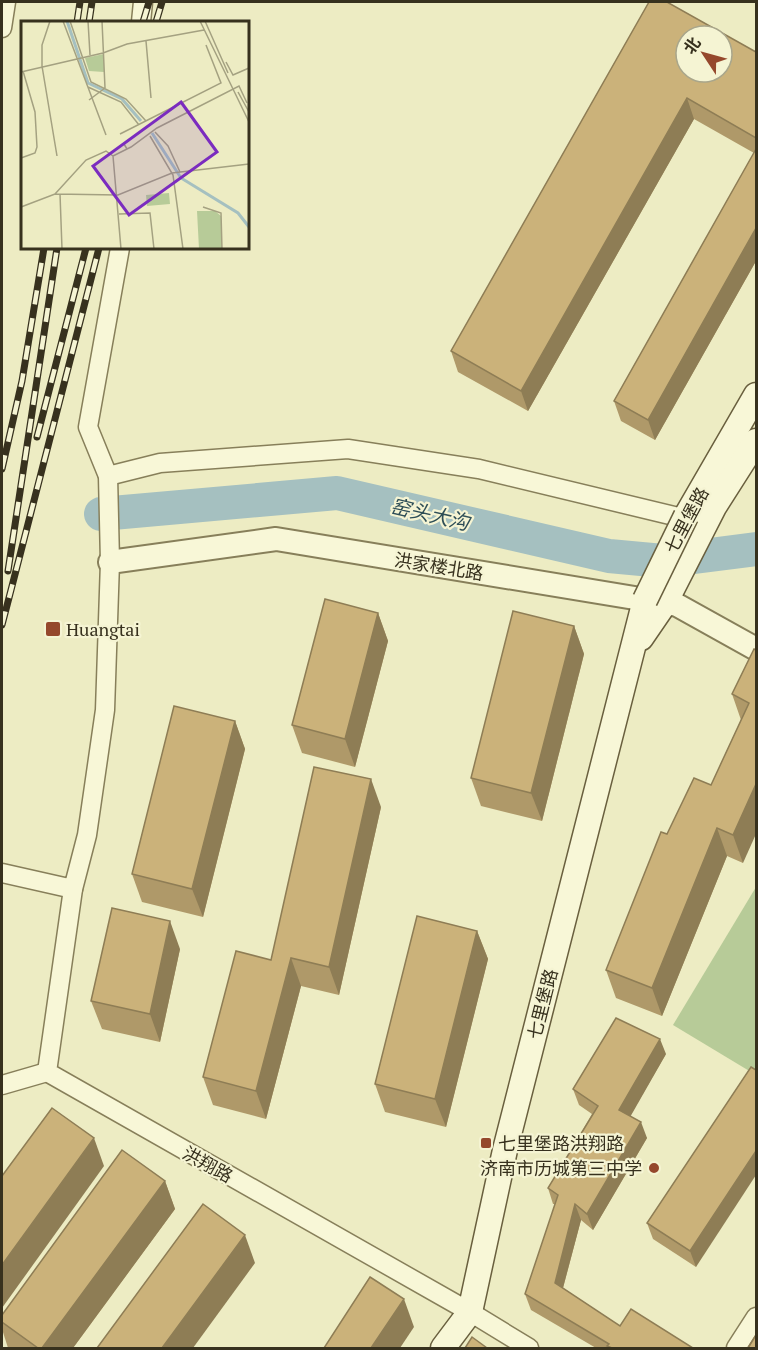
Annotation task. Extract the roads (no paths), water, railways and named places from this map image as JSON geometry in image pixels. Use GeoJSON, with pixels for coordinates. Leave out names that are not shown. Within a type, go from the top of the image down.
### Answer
{"type":"FeatureCollection","features":[{"type":"Feature","properties":{"kind":"main road","name":"七里堡路"},"geometry":{"type":"LineString","coordinates":[[443,1348],[470,1312],[505,1150],[630,652],[756,395]]}},
{"type":"Feature","properties":{"kind":"main road","name":"七里堡路"},"geometry":{"type":"LineString","coordinates":[[695,521],[756,441]]}},
{"type":"Feature","properties":{"kind":"street"},"geometry":{"type":"LineString","coordinates":[[2,28],[6,2]]}},
{"type":"Feature","properties":{"kind":"street"},"geometry":{"type":"LineString","coordinates":[[141,21],[143,2]]}},
{"type":"Feature","properties":{"kind":"street"},"geometry":{"type":"LineString","coordinates":[[2,1085],[47,1072],[73,889],[87,835],[105,710],[111,562],[108,476],[88,427],[120,249]]}},
{"type":"Feature","properties":{"kind":"street"},"geometry":{"type":"LineString","coordinates":[[108,476],[160,463],[348,449],[479,469],[695,521]]}},
{"type":"Feature","properties":{"kind":"street","name":"洪家楼北路"},"geometry":{"type":"LineString","coordinates":[[111,562],[276,539],[677,606],[756,649]]}},
{"type":"Feature","properties":{"kind":"street"},"geometry":{"type":"LineString","coordinates":[[2,873],[73,889]]}},
{"type":"Feature","properties":{"kind":"street","name":"洪翔路"},"geometry":{"type":"LineString","coordinates":[[47,1072],[470,1312],[529,1348]]}},
{"type":"Feature","properties":{"kind":"street"},"geometry":{"type":"LineString","coordinates":[[736,1348],[756,1317]]}},
{"type":"Feature","properties":{"kind":"waterway","name":"窑头大沟"},"geometry":{"type":"LineString","coordinates":[[101,514],[337,493],[609,556],[663,561],[756,549]]}},
{"type":"Feature","properties":{"kind":"railway"},"geometry":{"type":"LineString","coordinates":[[77,21],[80,2]]}},
{"type":"Feature","properties":{"kind":"railway"},"geometry":{"type":"LineString","coordinates":[[89,21],[92,2]]}},
{"type":"Feature","properties":{"kind":"railway"},"geometry":{"type":"LineString","coordinates":[[143,21],[149,2]]}},
{"type":"Feature","properties":{"kind":"railway"},"geometry":{"type":"LineString","coordinates":[[156,21],[162,2]]}},
{"type":"Feature","properties":{"kind":"railway"},"geometry":{"type":"LineString","coordinates":[[2,469],[22,381],[44,249]]}},
{"type":"Feature","properties":{"kind":"railway"},"geometry":{"type":"LineString","coordinates":[[8,571],[57,249]]}},
{"type":"Feature","properties":{"kind":"railway"},"geometry":{"type":"LineString","coordinates":[[37,437],[86,249]]}},
{"type":"Feature","properties":{"kind":"railway"},"geometry":{"type":"LineString","coordinates":[[2,625],[99,249]]}},
{"type":"Feature","properties":{"kind":"place","name":"Huangtai"},"geometry":{"type":"Point","coordinates":[53,629]}},
{"type":"Feature","properties":{"kind":"place","name":"七里堡路洪翔路"},"geometry":{"type":"Point","coordinates":[486,1143]}},
{"type":"Feature","properties":{"kind":"place","name":"济南市历城第三中学"},"geometry":{"type":"Point","coordinates":[654,1168]}}]}
